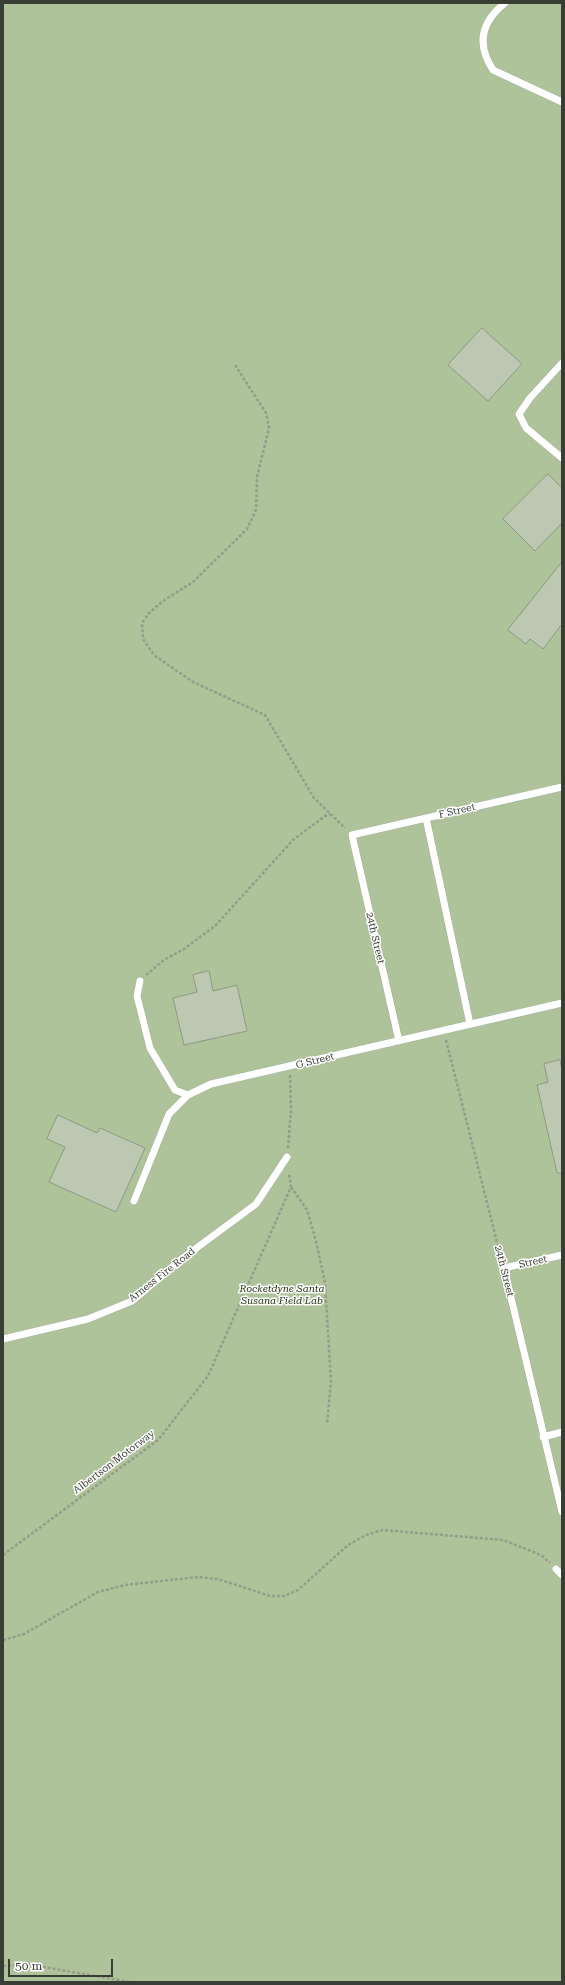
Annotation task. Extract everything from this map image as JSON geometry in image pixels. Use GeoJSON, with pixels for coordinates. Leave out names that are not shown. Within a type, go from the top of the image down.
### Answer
{"type":"FeatureCollection","features":[{"type":"Feature","properties":{"kind":"lane"},"geometry":{"type":"LineString","coordinates":[[505,3],[487,21],[482,36],[487,60],[493,70],[562,102]]}},
{"type":"Feature","properties":{"kind":"lane"},"geometry":{"type":"LineString","coordinates":[[562,362],[530,398],[519,414],[526,428],[562,458]]}},
{"type":"Feature","properties":{"kind":"lane","name":"F Street"},"geometry":{"type":"LineString","coordinates":[[352,836],[562,786]]}},
{"type":"Feature","properties":{"kind":"lane"},"geometry":{"type":"LineString","coordinates":[[426,818],[470,1024]]}},
{"type":"Feature","properties":{"kind":"lane","name":"24th Street"},"geometry":{"type":"LineString","coordinates":[[352,836],[399,1041]]}},
{"type":"Feature","properties":{"kind":"lane"},"geometry":{"type":"LineString","coordinates":[[140,981],[137,996],[150,1048],[175,1090],[188,1096]]}},
{"type":"Feature","properties":{"kind":"lane","name":"G Street"},"geometry":{"type":"LineString","coordinates":[[134,1201],[169,1114],[188,1096],[211,1084],[562,1003]]}},
{"type":"Feature","properties":{"kind":"lane","name":"Arness Fire Road"},"geometry":{"type":"LineString","coordinates":[[3,1339],[88,1319],[132,1301],[183,1258],[256,1204],[287,1157]]}},
{"type":"Feature","properties":{"kind":"lane","name":"Street"},"geometry":{"type":"LineString","coordinates":[[504,1268],[562,1255]]}},
{"type":"Feature","properties":{"kind":"lane","name":"24th Street"},"geometry":{"type":"LineString","coordinates":[[504,1268],[562,1512]]}},
{"type":"Feature","properties":{"kind":"lane"},"geometry":{"type":"LineString","coordinates":[[543,1437],[562,1432]]}},
{"type":"Feature","properties":{"kind":"lane"},"geometry":{"type":"LineString","coordinates":[[556,1569],[562,1574]]}},
{"type":"Feature","properties":{"kind":"path"},"geometry":{"type":"LineString","coordinates":[[235,365],[266,413],[268,428],[257,478],[256,510],[247,529],[193,582],[163,601],[149,613],[142,623],[143,639],[154,655],[193,682],[265,715],[314,798],[352,836]]}},
{"type":"Feature","properties":{"kind":"path"},"geometry":{"type":"LineString","coordinates":[[140,981],[159,964],[184,949],[215,926],[293,840],[325,816],[330,814]]}},
{"type":"Feature","properties":{"kind":"path","name":"24th Street"},"geometry":{"type":"LineString","coordinates":[[443,1030],[504,1268]]}},
{"type":"Feature","properties":{"kind":"path"},"geometry":{"type":"LineString","coordinates":[[289,1067],[291,1110],[287,1157],[291,1186],[307,1210],[326,1283],[331,1381],[327,1424]]}},
{"type":"Feature","properties":{"kind":"path","name":"Albertson Motorway"},"geometry":{"type":"LineString","coordinates":[[3,1556],[158,1440],[208,1376],[291,1186]]}},
{"type":"Feature","properties":{"kind":"path"},"geometry":{"type":"LineString","coordinates":[[3,1640],[24,1634],[98,1592],[125,1585],[198,1577],[218,1579],[270,1596],[284,1596],[298,1590],[348,1545],[366,1535],[382,1530],[503,1540],[541,1555],[556,1569]]}},
{"type":"Feature","properties":{"kind":"path"},"geometry":{"type":"LineString","coordinates":[[3,1966],[27,1964],[129,1982]]}},
{"type":"Feature","properties":{"kind":"green space","name":"Rocketdyne Santa Susana Field Lab"},"geometry":{"type":"Polygon","coordinates":[[[3,3],[562,3],[562,1982],[3,1982],[3,3]]]}},
{"type":"Feature","properties":{"kind":"building"},"geometry":{"type":"Polygon","coordinates":[[[482,328],[522,364],[488,401],[448,365],[482,328]]]}},
{"type":"Feature","properties":{"kind":"building"},"geometry":{"type":"Polygon","coordinates":[[[548,474],[562,488],[562,523],[535,551],[503,519],[548,474]]]}},
{"type":"Feature","properties":{"kind":"building"},"geometry":{"type":"Polygon","coordinates":[[[562,562],[562,624],[543,649],[530,639],[526,644],[508,630],[562,562]]]}},
{"type":"Feature","properties":{"kind":"building"},"geometry":{"type":"Polygon","coordinates":[[[209,971],[213,991],[237,985],[247,1031],[184,1045],[173,998],[197,992],[193,975],[209,971]]]}},
{"type":"Feature","properties":{"kind":"building"},"geometry":{"type":"Polygon","coordinates":[[[560,1060],[562,1070],[562,1173],[557,1173],[537,1085],[548,1082],[544,1064],[560,1060]]]}},
{"type":"Feature","properties":{"kind":"building"},"geometry":{"type":"Polygon","coordinates":[[[58,1115],[97,1133],[100,1128],[145,1148],[116,1212],[49,1182],[65,1147],[47,1139],[58,1115]]]}}]}
